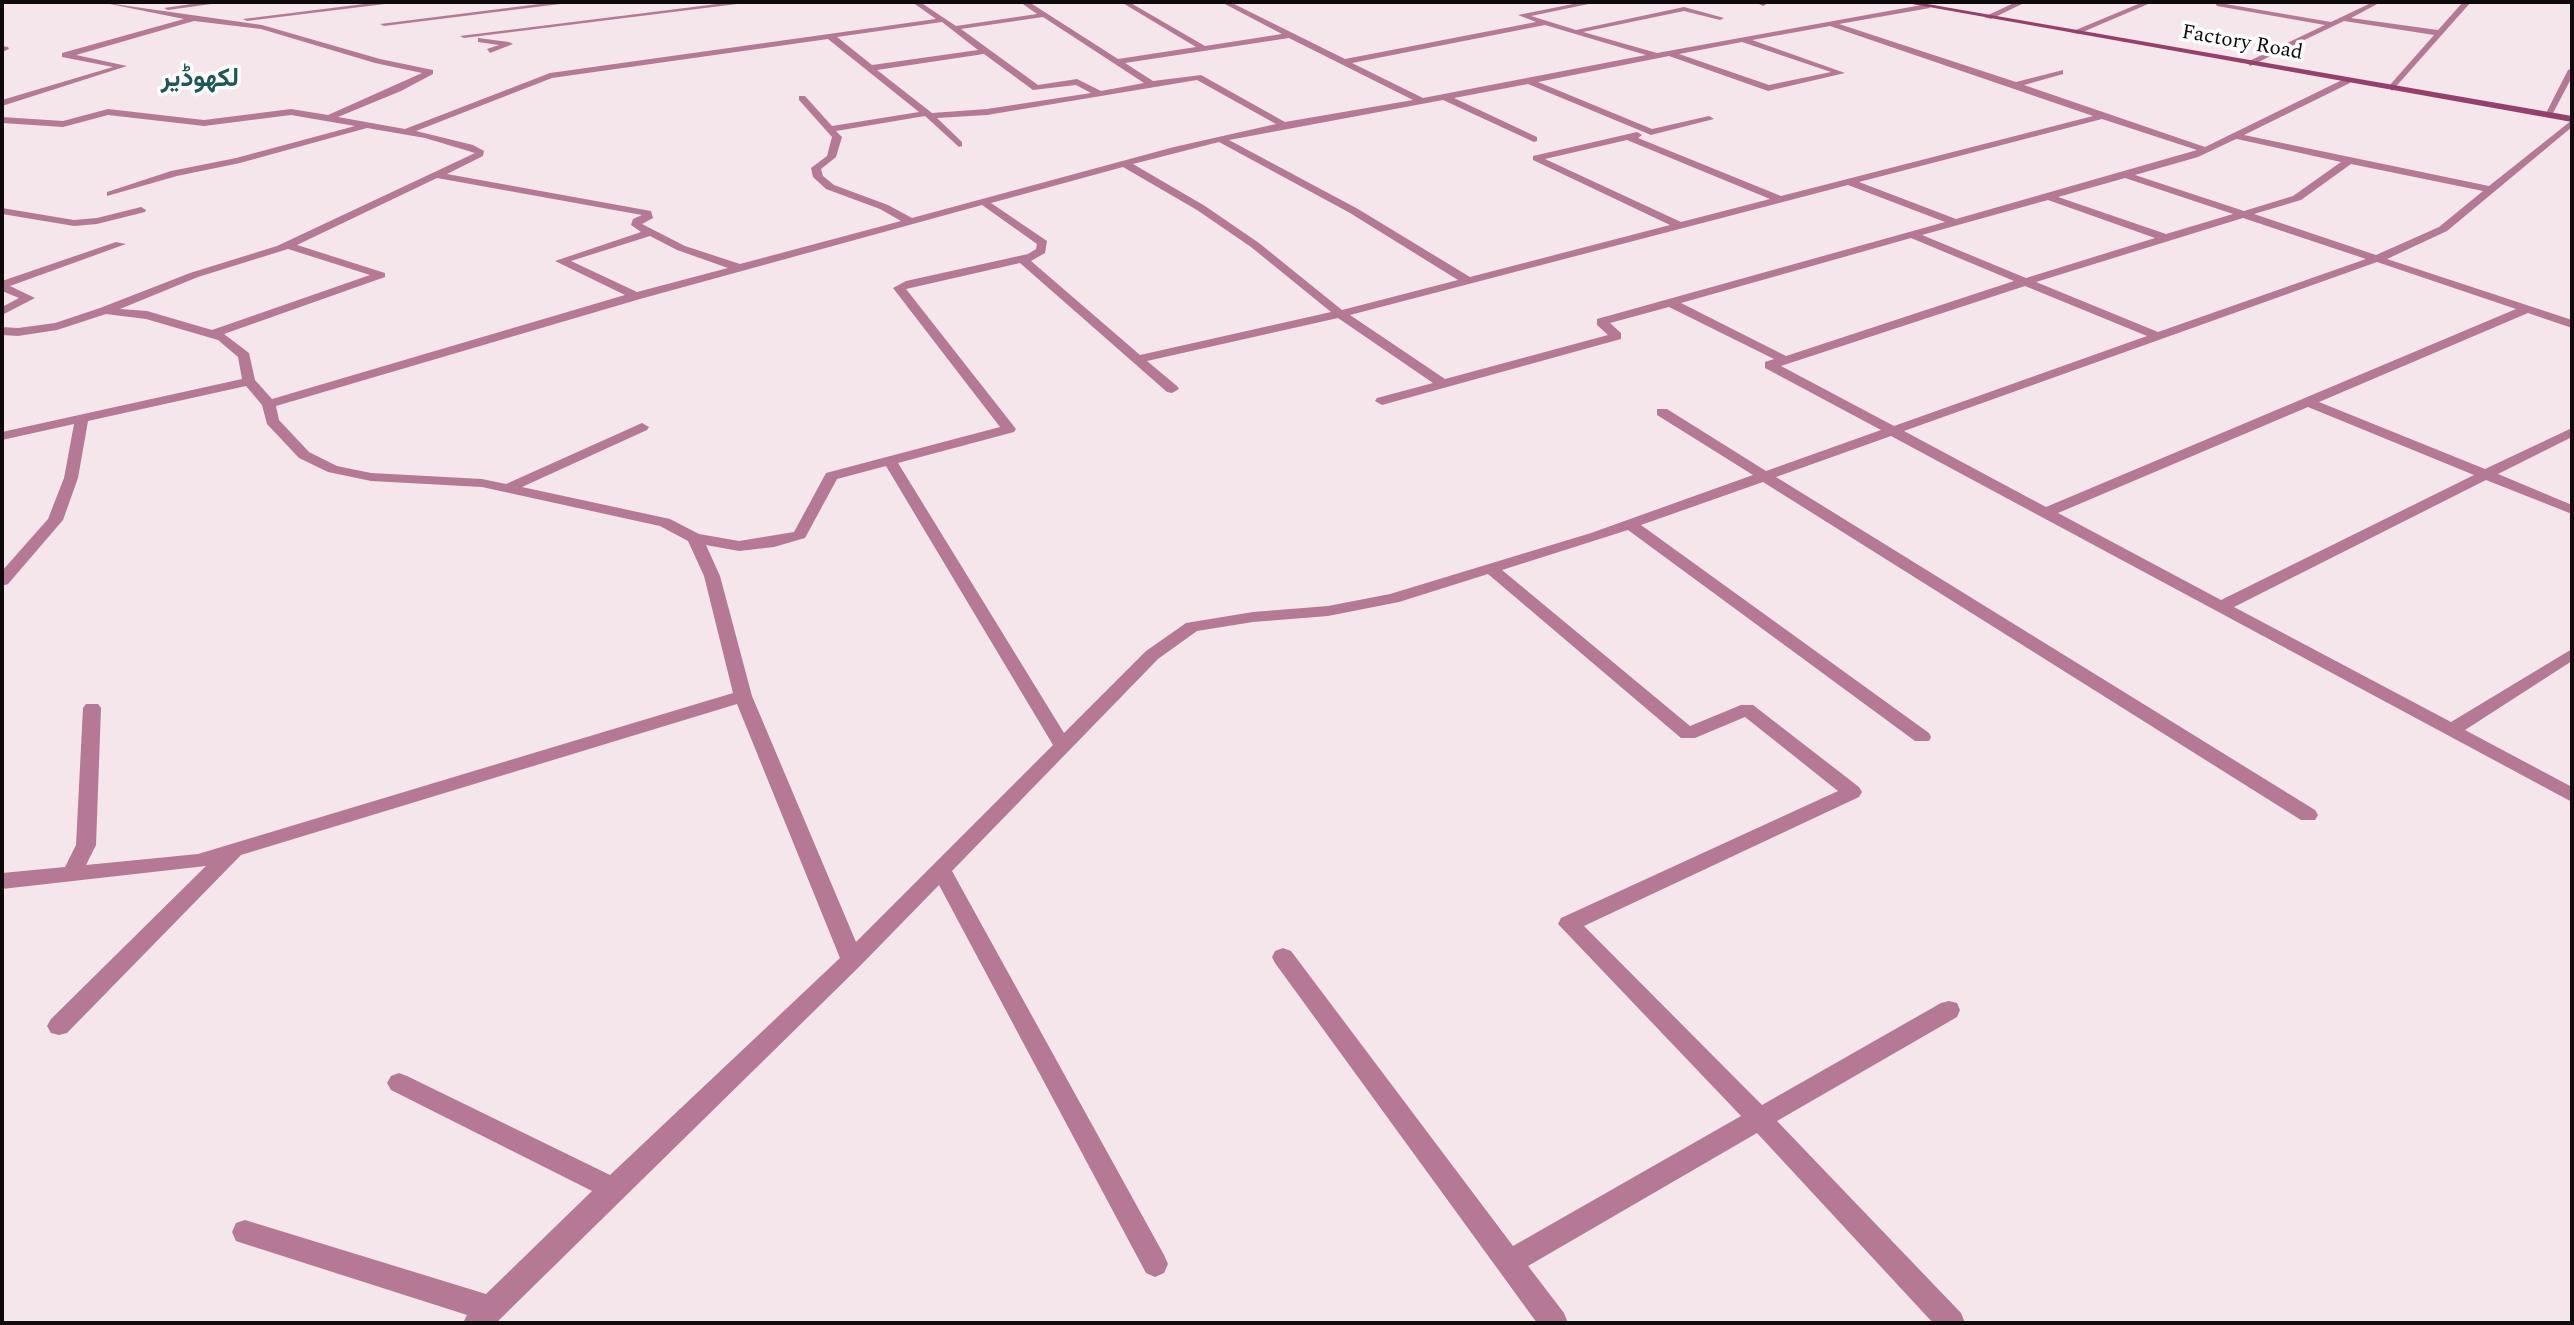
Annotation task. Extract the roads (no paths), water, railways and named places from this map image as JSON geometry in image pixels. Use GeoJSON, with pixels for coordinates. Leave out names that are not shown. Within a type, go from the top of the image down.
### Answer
{"type":"FeatureCollection","features":[{"type":"Feature","properties":{"kind":"main road","name":"Factory Road"},"geometry":{"type":"LineString","coordinates":[[1905,2],[2572,121]]}},
{"type":"Feature","properties":{"kind":"street"},"geometry":{"type":"LineString","coordinates":[[103,2],[195,19],[262,27],[378,61],[430,72],[398,89],[330,117]]}},
{"type":"Feature","properties":{"kind":"street"},"geometry":{"type":"LineString","coordinates":[[155,10],[222,2]]}},
{"type":"Feature","properties":{"kind":"street"},"geometry":{"type":"LineString","coordinates":[[219,22],[397,2]]}},
{"type":"Feature","properties":{"kind":"street"},"geometry":{"type":"LineString","coordinates":[[454,2],[465,38],[509,44],[490,51]]}},
{"type":"Feature","properties":{"kind":"street"},"geometry":{"type":"LineString","coordinates":[[384,23],[572,2]]}},
{"type":"Feature","properties":{"kind":"street"},"geometry":{"type":"LineString","coordinates":[[648,2],[655,13]]}},
{"type":"Feature","properties":{"kind":"street"},"geometry":{"type":"LineString","coordinates":[[464,36],[749,2]]}},
{"type":"Feature","properties":{"kind":"street"},"geometry":{"type":"LineString","coordinates":[[915,2],[1036,88],[1077,82],[1100,94]]}},
{"type":"Feature","properties":{"kind":"street"},"geometry":{"type":"LineString","coordinates":[[1024,2],[1151,84]]}},
{"type":"Feature","properties":{"kind":"street"},"geometry":{"type":"LineString","coordinates":[[1124,2],[1205,49]]}},
{"type":"Feature","properties":{"kind":"street"},"geometry":{"type":"LineString","coordinates":[[1225,2],[1422,101]]}},
{"type":"Feature","properties":{"kind":"street"},"geometry":{"type":"LineString","coordinates":[[1594,2],[1522,15],[1662,54],[1768,88]]}},
{"type":"Feature","properties":{"kind":"street"},"geometry":{"type":"LineString","coordinates":[[1988,17],[2022,2]]}},
{"type":"Feature","properties":{"kind":"street"},"geometry":{"type":"LineString","coordinates":[[2075,33],[2149,2]]}},
{"type":"Feature","properties":{"kind":"street"},"geometry":{"type":"LineString","coordinates":[[2250,64],[2378,2]]}},
{"type":"Feature","properties":{"kind":"street"},"geometry":{"type":"LineString","coordinates":[[2392,88],[2467,2]]}},
{"type":"Feature","properties":{"kind":"street"},"geometry":{"type":"LineString","coordinates":[[2217,4],[2332,24]]}},
{"type":"Feature","properties":{"kind":"street"},"geometry":{"type":"LineString","coordinates":[[269,404],[636,296],[1220,139],[1927,6]]}},
{"type":"Feature","properties":{"kind":"street"},"geometry":{"type":"LineString","coordinates":[[1573,31],[1684,9],[1720,18]]}},
{"type":"Feature","properties":{"kind":"street"},"geometry":{"type":"LineString","coordinates":[[954,28],[1044,15]]}},
{"type":"Feature","properties":{"kind":"street"},"geometry":{"type":"LineString","coordinates":[[2,103],[122,66],[65,55],[195,19]]}},
{"type":"Feature","properties":{"kind":"street"},"geometry":{"type":"LineString","coordinates":[[2343,19],[2440,33]]}},
{"type":"Feature","properties":{"kind":"street"},"geometry":{"type":"LineString","coordinates":[[404,132],[550,76],[943,20]]}},
{"type":"Feature","properties":{"kind":"street"},"geometry":{"type":"LineString","coordinates":[[1344,62],[1545,23]]}},
{"type":"Feature","properties":{"kind":"street"},"geometry":{"type":"LineString","coordinates":[[1829,24],[2206,150]]}},
{"type":"Feature","properties":{"kind":"street"},"geometry":{"type":"LineString","coordinates":[[1117,62],[1290,35]]}},
{"type":"Feature","properties":{"kind":"street"},"geometry":{"type":"LineString","coordinates":[[830,36],[929,115],[959,144]]}},
{"type":"Feature","properties":{"kind":"street"},"geometry":{"type":"LineString","coordinates":[[1742,40],[1841,73],[1743,94]]}},
{"type":"Feature","properties":{"kind":"street"},"geometry":{"type":"LineString","coordinates":[[871,68],[986,51]]}},
{"type":"Feature","properties":{"kind":"street"},"geometry":{"type":"LineString","coordinates":[[2547,115],[2572,70]]}},
{"type":"Feature","properties":{"kind":"street"},"geometry":{"type":"LineString","coordinates":[[2017,85],[2060,72]]}},
{"type":"Feature","properties":{"kind":"street"},"geometry":{"type":"LineString","coordinates":[[829,129],[929,115],[987,112],[1198,77],[1284,125]]}},
{"type":"Feature","properties":{"kind":"street"},"geometry":{"type":"LineString","coordinates":[[1529,81],[1651,132]]}},
{"type":"Feature","properties":{"kind":"street"},"geometry":{"type":"LineString","coordinates":[[1382,401],[1617,336],[1601,322],[2206,150],[2347,81]]}},
{"type":"Feature","properties":{"kind":"street"},"geometry":{"type":"LineString","coordinates":[[1444,97],[1534,139]]}},
{"type":"Feature","properties":{"kind":"street"},"geometry":{"type":"LineString","coordinates":[[802,99],[837,137],[831,157],[816,168],[818,177],[830,187],[884,207],[912,222]]}},
{"type":"Feature","properties":{"kind":"street"},"geometry":{"type":"LineString","coordinates":[[2,331],[18,332],[57,326],[104,311],[194,275],[288,245],[480,154],[479,150],[404,132],[330,117],[275,112],[204,122],[107,112],[63,124],[5,121]]}},
{"type":"Feature","properties":{"kind":"street"},"geometry":{"type":"LineString","coordinates":[[1137,359],[1340,314],[2102,116]]}},
{"type":"Feature","properties":{"kind":"street"},"geometry":{"type":"LineString","coordinates":[[1678,225],[1536,158],[1709,119]]}},
{"type":"Feature","properties":{"kind":"street"},"geometry":{"type":"LineString","coordinates":[[245,1232],[484,1316],[522,1276],[852,960],[1152,655],[1192,627],[1253,617],[1328,611],[1380,601],[1490,568],[1630,524],[2375,259],[2443,229],[2572,121]]}},
{"type":"Feature","properties":{"kind":"street"},"geometry":{"type":"LineString","coordinates":[[111,194],[175,173],[237,161],[367,125]]}},
{"type":"Feature","properties":{"kind":"street"},"geometry":{"type":"LineString","coordinates":[[2237,136],[2491,190]]}},
{"type":"Feature","properties":{"kind":"street"},"geometry":{"type":"LineString","coordinates":[[1628,137],[1779,199]]}},
{"type":"Feature","properties":{"kind":"street"},"geometry":{"type":"LineString","coordinates":[[1220,139],[1354,211],[1467,280]]}},
{"type":"Feature","properties":{"kind":"street"},"geometry":{"type":"LineString","coordinates":[[2349,161],[2297,198],[1770,365],[2572,795]]}},
{"type":"Feature","properties":{"kind":"street"},"geometry":{"type":"LineString","coordinates":[[1126,164],[1201,208],[1255,245],[1340,314],[1443,384]]}},
{"type":"Feature","properties":{"kind":"street"},"geometry":{"type":"LineString","coordinates":[[2123,174],[2572,324]]}},
{"type":"Feature","properties":{"kind":"street"},"geometry":{"type":"LineString","coordinates":[[438,175],[647,213],[649,216],[637,221],[636,225],[681,247],[740,268]]}},
{"type":"Feature","properties":{"kind":"street"},"geometry":{"type":"LineString","coordinates":[[1847,181],[1955,222]]}},
{"type":"Feature","properties":{"kind":"street"},"geometry":{"type":"LineString","coordinates":[[2048,195],[2166,238]]}},
{"type":"Feature","properties":{"kind":"street"},"geometry":{"type":"LineString","coordinates":[[104,311],[147,316],[222,337],[244,356],[249,381],[269,404],[272,421],[304,455],[332,469],[371,477],[482,483],[665,522],[695,538],[739,545],[774,542],[800,534],[831,476],[1009,429],[899,288],[910,283],[1022,259],[1041,251],[1042,243],[985,203]]}},
{"type":"Feature","properties":{"kind":"street"},"geometry":{"type":"LineString","coordinates":[[2,211],[74,223],[141,211]]}},
{"type":"Feature","properties":{"kind":"street"},"geometry":{"type":"LineString","coordinates":[[636,296],[561,261],[652,232]]}},
{"type":"Feature","properties":{"kind":"street"},"geometry":{"type":"LineString","coordinates":[[1912,235],[2157,336]]}},
{"type":"Feature","properties":{"kind":"street"},"geometry":{"type":"LineString","coordinates":[[2,286],[120,244]]}},
{"type":"Feature","properties":{"kind":"street"},"geometry":{"type":"LineString","coordinates":[[212,334],[381,275],[288,245]]}},
{"type":"Feature","properties":{"kind":"street"},"geometry":{"type":"LineString","coordinates":[[1022,259],[1172,389]]}},
{"type":"Feature","properties":{"kind":"street"},"geometry":{"type":"LineString","coordinates":[[2,286],[29,298],[2,311]]}},
{"type":"Feature","properties":{"kind":"street"},"geometry":{"type":"LineString","coordinates":[[1671,303],[1784,360]]}},
{"type":"Feature","properties":{"kind":"street"},"geometry":{"type":"LineString","coordinates":[[2045,513],[2527,309]]}},
{"type":"Feature","properties":{"kind":"street"},"geometry":{"type":"LineString","coordinates":[[2,436],[249,381]]}},
{"type":"Feature","properties":{"kind":"street"},"geometry":{"type":"LineString","coordinates":[[2308,402],[2572,510]]}},
{"type":"Feature","properties":{"kind":"street"},"geometry":{"type":"LineString","coordinates":[[1662,412],[2308,815]]}},
{"type":"Feature","properties":{"kind":"street"},"geometry":{"type":"LineString","coordinates":[[2,581],[55,520],[71,478],[82,418]]}},
{"type":"Feature","properties":{"kind":"street"},"geometry":{"type":"LineString","coordinates":[[508,488],[642,427]]}},
{"type":"Feature","properties":{"kind":"street"},"geometry":{"type":"LineString","coordinates":[[2220,607],[2572,432]]}},
{"type":"Feature","properties":{"kind":"street"},"geometry":{"type":"LineString","coordinates":[[890,461],[1063,746]]}},
{"type":"Feature","properties":{"kind":"street"},"geometry":{"type":"LineString","coordinates":[[1630,524],[1922,737]]}},
{"type":"Feature","properties":{"kind":"street"},"geometry":{"type":"LineString","coordinates":[[695,538],[712,576],[743,696],[852,960]]}},
{"type":"Feature","properties":{"kind":"street"},"geometry":{"type":"LineString","coordinates":[[1490,568],[1688,734],[1747,709],[1852,792],[1569,924],[1759,1118],[1951,1323]]}},
{"type":"Feature","properties":{"kind":"street"},"geometry":{"type":"LineString","coordinates":[[2451,730],[2572,654]]}},
{"type":"Feature","properties":{"kind":"street"},"geometry":{"type":"LineString","coordinates":[[2,881],[198,861],[743,696]]}},
{"type":"Feature","properties":{"kind":"street"},"geometry":{"type":"LineString","coordinates":[[71,875],[86,845],[92,708]]}},
{"type":"Feature","properties":{"kind":"street"},"geometry":{"type":"LineString","coordinates":[[59,1026],[235,849]]}},
{"type":"Feature","properties":{"kind":"street"},"geometry":{"type":"LineString","coordinates":[[941,870],[1155,1264]]}},
{"type":"Feature","properties":{"kind":"street"},"geometry":{"type":"LineString","coordinates":[[1283,957],[1554,1323]]}},
{"type":"Feature","properties":{"kind":"street"},"geometry":{"type":"LineString","coordinates":[[1509,1262],[1949,1010]]}},
{"type":"Feature","properties":{"kind":"street"},"geometry":{"type":"LineString","coordinates":[[399,1083],[613,1189]]}},
{"type":"Feature","properties":{"kind":"district","name":"لکھوڈیر"},"geometry":{"type":"Point","coordinates":[200,81]}}]}
